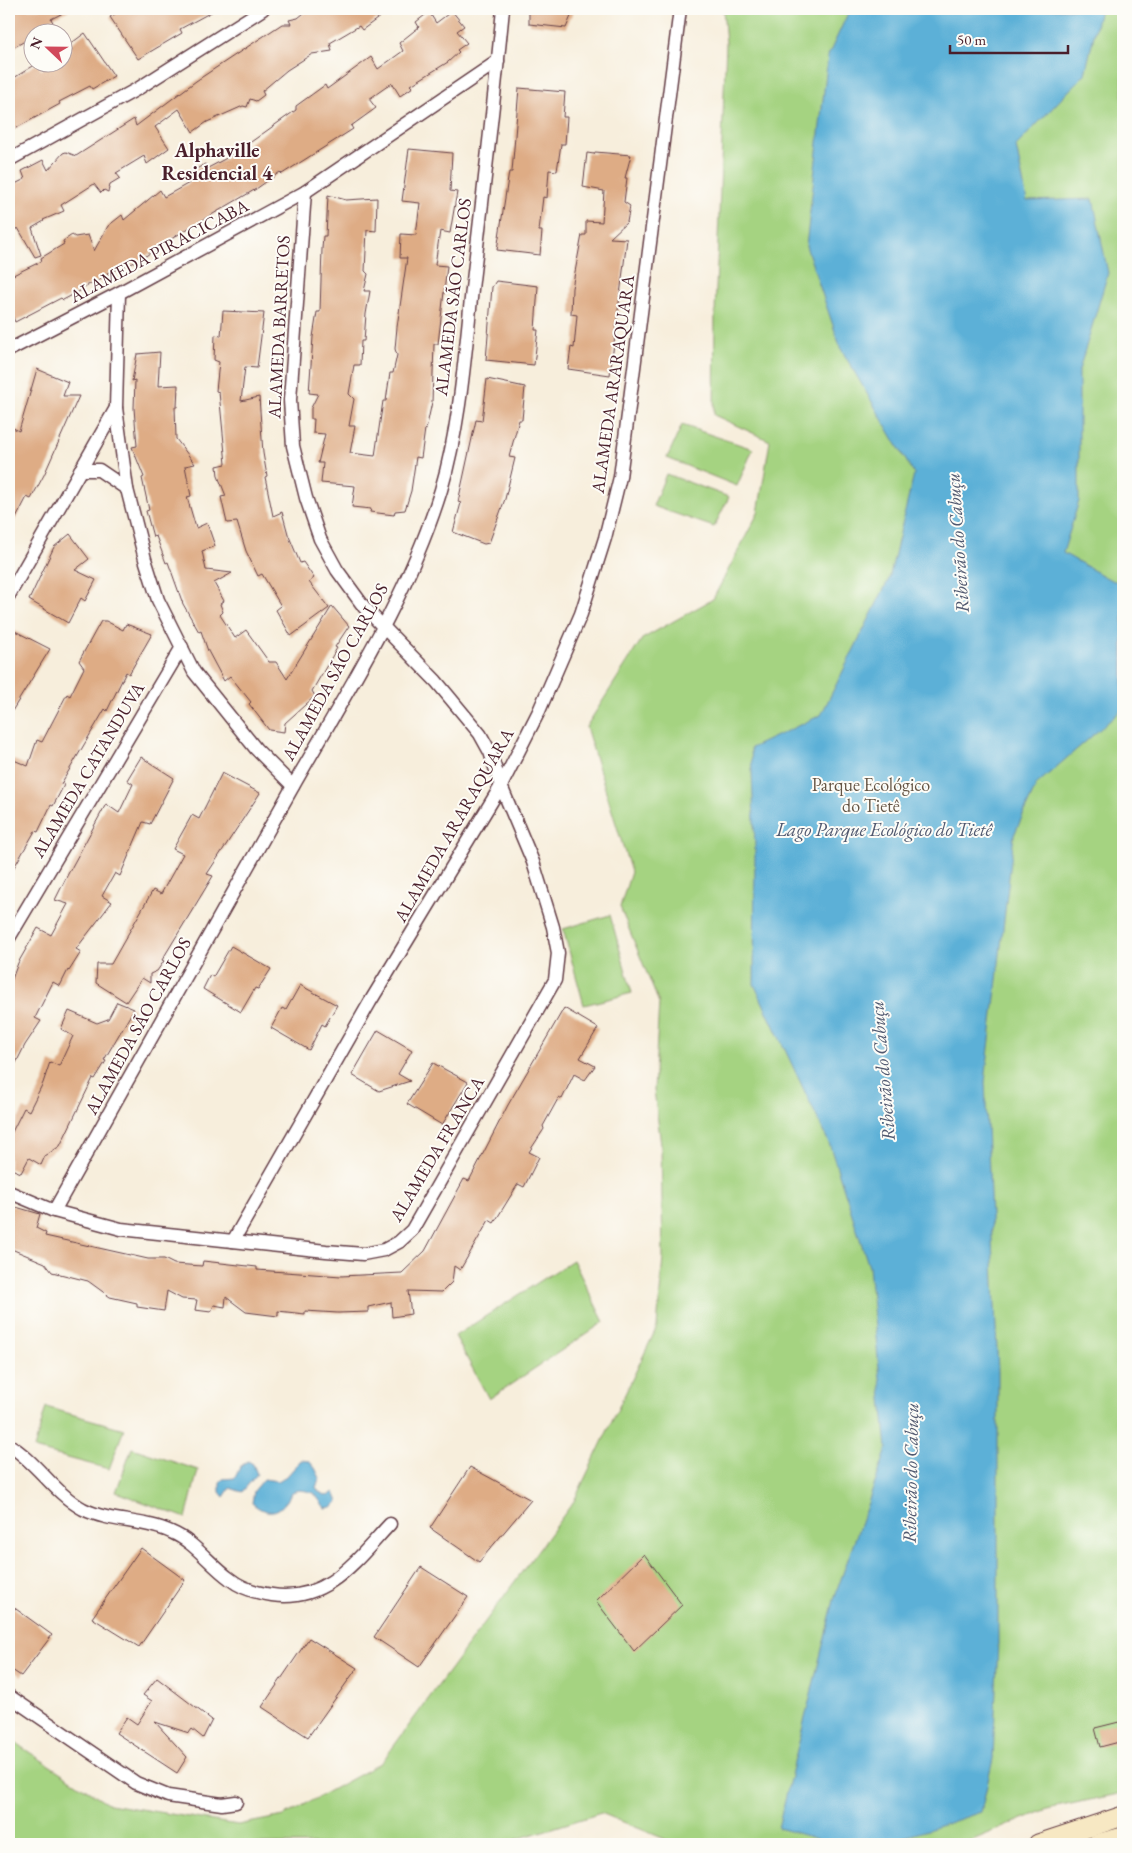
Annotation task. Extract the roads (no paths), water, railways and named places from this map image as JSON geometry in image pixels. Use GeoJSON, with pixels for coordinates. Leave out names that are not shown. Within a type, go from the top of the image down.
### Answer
{"type":"FeatureCollection","features":[{"type":"Feature","properties":{"kind":"main road"},"geometry":{"type":"LineString","coordinates":[[1038,1844],[1123,1816]]}},
{"type":"Feature","properties":{"kind":"main road"},"geometry":{"type":"LineString","coordinates":[[1097,1844],[1123,1837]]}},
{"type":"Feature","properties":{"kind":"street"},"geometry":{"type":"LineString","coordinates":[[9,160],[139,88],[263,9]]}},
{"type":"Feature","properties":{"kind":"street","name":"ALAMEDA SÃO CARLOS"},"geometry":{"type":"LineString","coordinates":[[54,1211],[293,786],[351,688],[385,626],[426,535],[442,485],[453,440],[468,330],[503,9]]}},
{"type":"Feature","properties":{"kind":"street","name":"ALAMEDA ARARAQUARA"},"geometry":{"type":"LineString","coordinates":[[233,1241],[370,1002],[501,786],[538,711],[581,614],[605,538],[620,477],[680,9]]}},
{"type":"Feature","properties":{"kind":"street","name":"ALAMEDA PIRACICABA"},"geometry":{"type":"LineString","coordinates":[[9,350],[119,293],[305,192],[498,61]]}},
{"type":"Feature","properties":{"kind":"street","name":"ALAMEDA BARRETOS"},"geometry":{"type":"LineString","coordinates":[[305,192],[290,400],[293,446],[306,498],[320,539],[342,578],[364,607],[385,626],[436,681],[480,734],[490,752],[501,786]]}},
{"type":"Feature","properties":{"kind":"street"},"geometry":{"type":"LineString","coordinates":[[119,293],[116,408],[127,490],[158,600],[194,672],[220,707],[256,749],[293,786]]}},
{"type":"Feature","properties":{"kind":"street"},"geometry":{"type":"LineString","coordinates":[[9,595],[116,408]]}},
{"type":"Feature","properties":{"kind":"street"},"geometry":{"type":"LineString","coordinates":[[80,470],[100,470],[127,490]]}},
{"type":"Feature","properties":{"kind":"street","name":"ALAMEDA CATANDUVA"},"geometry":{"type":"LineString","coordinates":[[9,938],[182,647]]}},
{"type":"Feature","properties":{"kind":"street","name":"ALAMEDA FRANCA"},"geometry":{"type":"LineString","coordinates":[[9,1192],[54,1211],[121,1229],[363,1254],[384,1250],[399,1242],[412,1230],[429,1202],[546,997],[558,968],[558,953],[552,926],[533,862],[501,786]]}},
{"type":"Feature","properties":{"kind":"street"},"geometry":{"type":"LineString","coordinates":[[9,1445],[73,1503],[99,1515],[171,1531],[192,1544],[211,1564],[232,1581],[260,1593],[284,1596],[305,1595],[330,1584],[390,1524]]}},
{"type":"Feature","properties":{"kind":"street"},"geometry":{"type":"LineString","coordinates":[[9,1696],[136,1783],[168,1796],[222,1804],[236,1802]]}},
{"type":"Feature","properties":{"kind":"water","name":"Lago Parque Ecológico do Tietê"},"geometry":{"type":"Polygon","coordinates":[[[850,9],[1100,9],[1085,74],[1016,146],[1027,201],[1093,199],[1108,273],[1079,370],[1079,501],[1063,553],[1109,579],[1123,584],[1123,709],[1037,784],[1014,835],[985,1082],[998,1372],[998,1642],[993,1759],[981,1812],[912,1835],[893,1840],[857,1845],[834,1843],[778,1828],[835,1596],[887,1449],[869,1267],[829,1143],[754,984],[755,847],[751,748],[821,715],[889,579],[914,474],[841,349],[806,246],[828,56],[850,9]]]}},
{"type":"Feature","properties":{"kind":"water"},"geometry":{"type":"Polygon","coordinates":[[[301,1460],[309,1461],[315,1468],[320,1478],[316,1487],[319,1492],[328,1496],[334,1492],[338,1502],[332,1507],[325,1508],[314,1493],[300,1490],[291,1493],[287,1501],[277,1510],[268,1511],[260,1509],[252,1503],[254,1491],[264,1479],[278,1481],[288,1475],[301,1460]]]}},
{"type":"Feature","properties":{"kind":"water"},"geometry":{"type":"Polygon","coordinates":[[[248,1461],[253,1464],[257,1474],[242,1492],[230,1488],[224,1497],[220,1492],[220,1482],[223,1479],[235,1478],[240,1467],[248,1461]]]}},
{"type":"Feature","properties":{"kind":"waterway","name":"Ribeirão do Cabuçu"},"geometry":{"type":"LineString","coordinates":[[897,1833],[897,1844]]}},
{"type":"Feature","properties":{"kind":"district","name":"Alphaville Residencial 4"},"geometry":{"type":"Point","coordinates":[217,162]}},
{"type":"Feature","properties":{"kind":"park label","name":"Parque Ecológico do Tietê"},"geometry":{"type":"Point","coordinates":[871,795]}}]}
